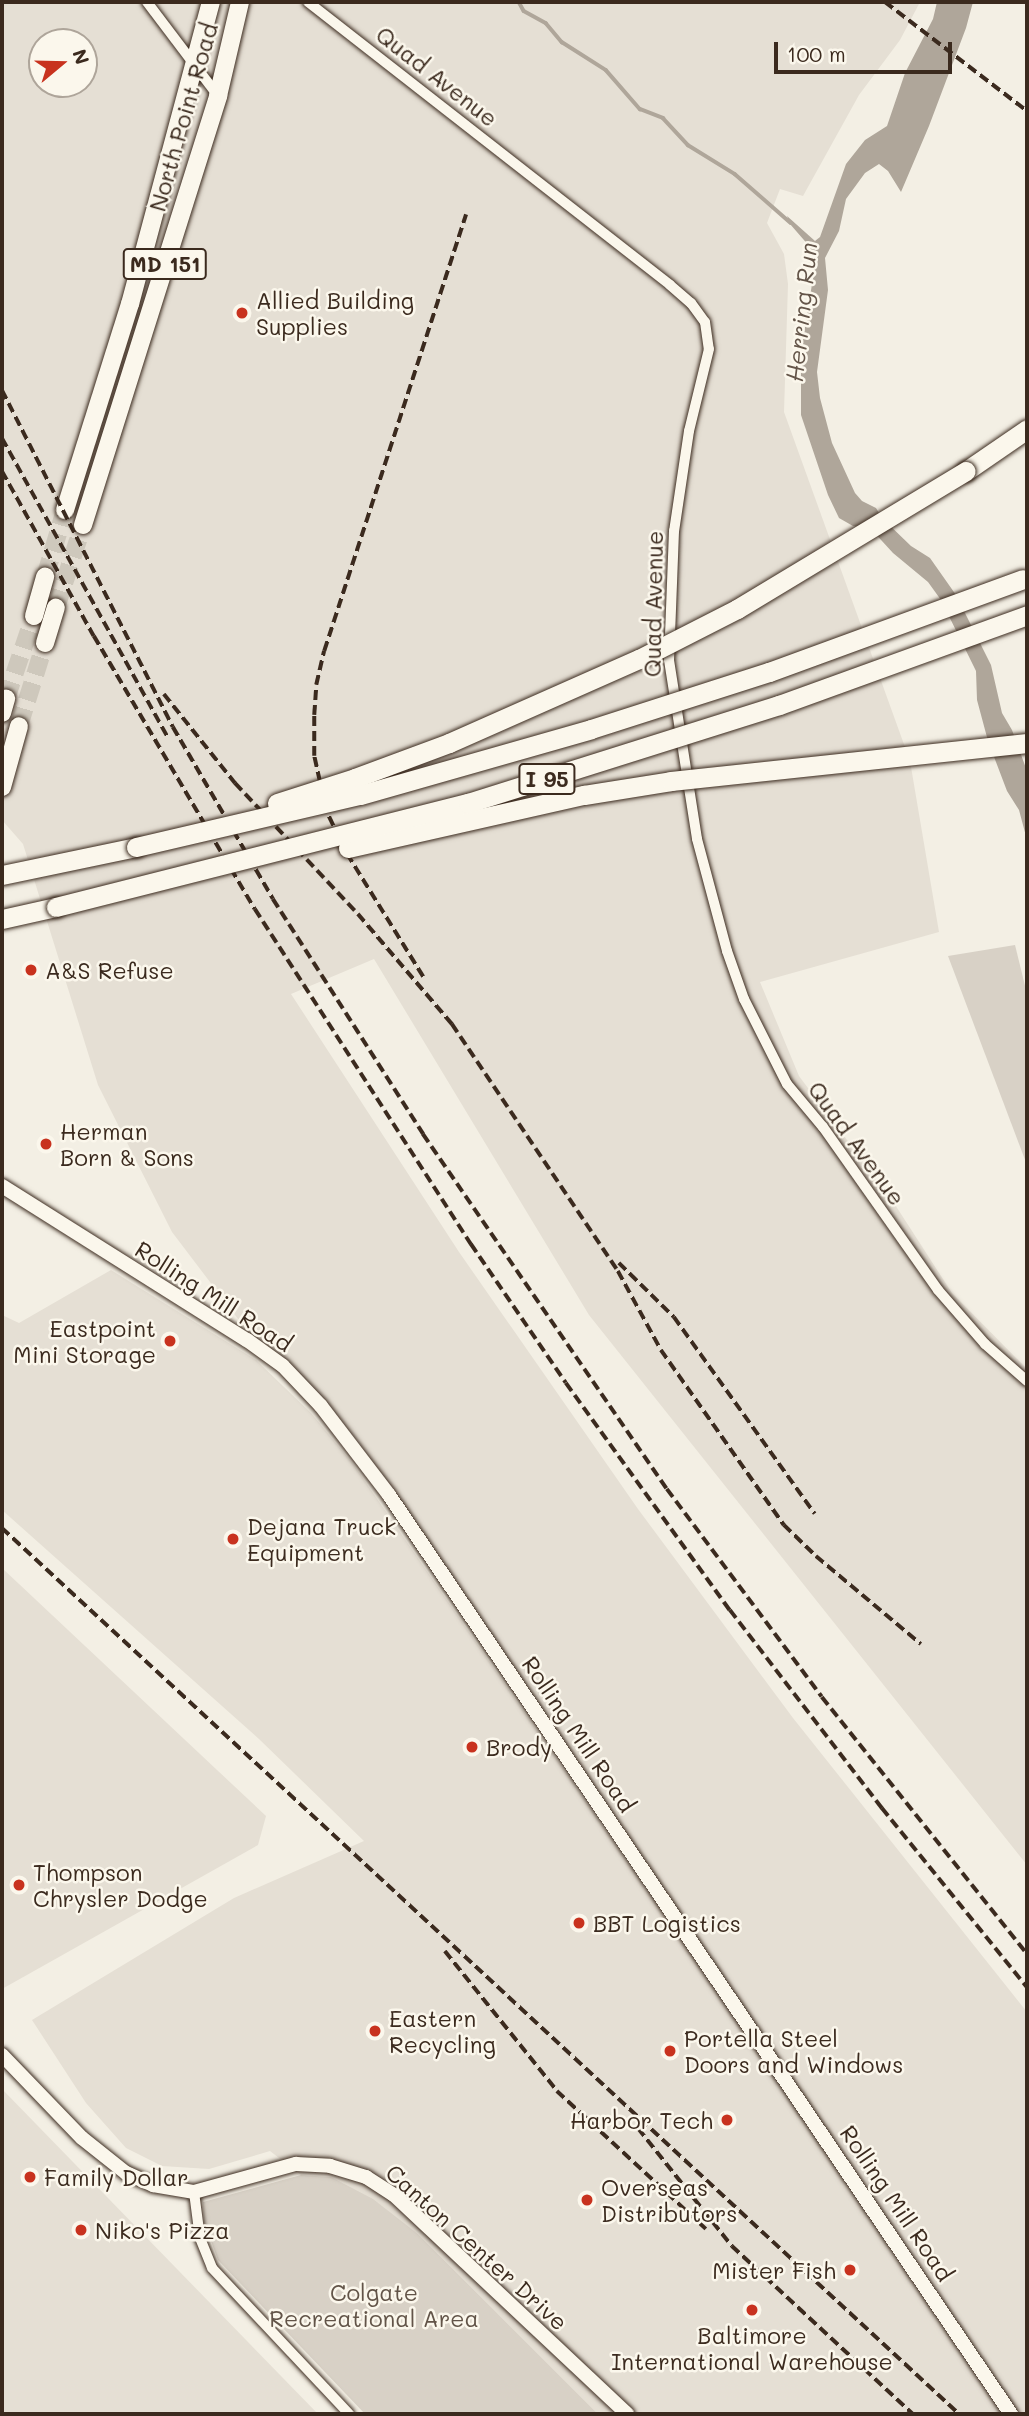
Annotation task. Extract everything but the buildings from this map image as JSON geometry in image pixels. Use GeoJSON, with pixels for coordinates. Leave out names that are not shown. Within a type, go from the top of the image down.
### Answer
{"type":"FeatureCollection","features":[{"type":"Feature","properties":{"kind":"highway"},"geometry":{"type":"LineString","coordinates":[[136,847],[355,778],[449,743],[627,664],[749,602],[966,471],[1027,429]]}},
{"type":"Feature","properties":{"kind":"highway","name":"I 95"},"geometry":{"type":"LineString","coordinates":[[2,875],[360,795],[579,732],[782,667],[1025,578]]}},
{"type":"Feature","properties":{"kind":"highway","name":"I 95"},"geometry":{"type":"LineString","coordinates":[[2,919],[370,830],[542,781],[779,705],[1027,615]]}},
{"type":"Feature","properties":{"kind":"highway"},"geometry":{"type":"LineString","coordinates":[[55,907],[374,843],[584,796],[671,781],[1027,744]]}},
{"type":"Feature","properties":{"kind":"main road","name":"North Point Road"},"geometry":{"type":"LineString","coordinates":[[65,510],[150,231],[197,64],[211,2]]}},
{"type":"Feature","properties":{"kind":"main road","name":"North Point Road"},"geometry":{"type":"LineString","coordinates":[[83,525],[218,96],[240,2]]}},
{"type":"Feature","properties":{"kind":"main road"},"geometry":{"type":"LineString","coordinates":[[150,231],[173,240]]}},
{"type":"Feature","properties":{"kind":"main road"},"geometry":{"type":"LineString","coordinates":[[119,337],[141,344]]}},
{"type":"Feature","properties":{"kind":"main road"},"geometry":{"type":"LineString","coordinates":[[34,616],[45,577]]}},
{"type":"Feature","properties":{"kind":"main road"},"geometry":{"type":"LineString","coordinates":[[46,643],[56,608]]}},
{"type":"Feature","properties":{"kind":"main road"},"geometry":{"type":"LineString","coordinates":[[2,787],[19,726]]}},
{"type":"Feature","properties":{"kind":"street"},"geometry":{"type":"LineString","coordinates":[[147,2],[197,64],[218,96]]}},
{"type":"Feature","properties":{"kind":"street","name":"Quad Avenue"},"geometry":{"type":"LineString","coordinates":[[308,2],[670,285],[691,303],[705,322],[709,349],[689,431],[674,531],[669,660],[696,839],[727,951],[744,999],[787,1084],[822,1127],[950,1306],[985,1344],[1027,1381]]}},
{"type":"Feature","properties":{"kind":"street","name":"Rolling Mill Road"},"geometry":{"type":"LineString","coordinates":[[2,1186],[247,1340],[283,1366],[321,1406],[389,1495],[1011,2414]]}},
{"type":"Feature","properties":{"kind":"street"},"geometry":{"type":"LineString","coordinates":[[2,2055],[82,2138],[112,2163],[153,2185],[194,2192],[200,2238],[212,2268],[349,2414]]}},
{"type":"Feature","properties":{"kind":"street","name":"Canton Center Drive"},"geometry":{"type":"LineString","coordinates":[[194,2192],[296,2164],[330,2166],[366,2177],[401,2202],[627,2414]]}},
{"type":"Feature","properties":{"kind":"shaded area"},"geometry":{"type":"Polygon","coordinates":[[[2,2],[920,2],[900,40],[859,95],[803,196],[780,189],[767,223],[784,254],[788,284],[784,412],[910,761],[939,932],[760,982],[799,1076],[892,1200],[952,1293],[1027,1369],[1027,1865],[589,1315],[374,959],[291,994],[459,1252],[638,1509],[793,1718],[1027,2012],[1027,2414],[598,2414],[418,2234],[331,2177],[301,2175],[270,2151],[209,2169],[162,2166],[126,2148],[86,2103],[32,2020],[234,1898],[364,1841],[259,1739],[2,1510],[2,1315],[19,1323],[111,1270],[256,1360],[311,1413],[353,1464],[648,1892],[720,1972],[358,1441],[313,1388],[254,1340],[172,1232],[98,1085],[23,844],[2,820],[2,2]]]}},
{"type":"Feature","properties":{"kind":"shaded area","name":"Herring Run"},"geometry":{"type":"Polygon","coordinates":[[[937,2],[973,2],[929,126],[901,192],[888,171],[879,164],[865,173],[846,199],[839,231],[825,258],[828,290],[817,372],[820,398],[832,443],[855,493],[862,501],[876,508],[882,518],[911,546],[930,558],[956,595],[991,665],[1002,713],[1012,730],[1027,771],[1027,840],[1019,810],[1007,791],[988,741],[977,700],[976,671],[941,600],[928,582],[893,553],[871,529],[853,526],[839,518],[828,495],[801,415],[801,352],[813,278],[810,247],[790,224],[787,216],[815,241],[820,237],[846,164],[865,140],[887,126],[905,73],[933,19],[937,2]]]}},
{"type":"Feature","properties":{"kind":"shaded area"},"geometry":{"type":"Polygon","coordinates":[[[2,1568],[266,1816],[258,1845],[2,1989],[2,1568]]]}},
{"type":"Feature","properties":{"kind":"shaded area"},"geometry":{"type":"Polygon","coordinates":[[[2,2089],[318,2414],[2,2414],[2,2089]]]}},
{"type":"Feature","properties":{"kind":"green space"},"geometry":{"type":"Polygon","coordinates":[[[1015,945],[1027,994],[1027,1165],[948,956],[1015,945]]]}},
{"type":"Feature","properties":{"kind":"green space","name":"Colgate Recreational Area"},"geometry":{"type":"Polygon","coordinates":[[[301,2175],[331,2177],[373,2199],[418,2234],[598,2414],[365,2414],[218,2260],[204,2222],[203,2202],[301,2175]]]}},
{"type":"Feature","properties":{"kind":"waterway"},"geometry":{"type":"LineString","coordinates":[[519,2],[524,11],[546,23],[562,42],[606,70],[640,109],[663,118],[688,145],[735,174],[791,223]]}},
{"type":"Feature","properties":{"kind":"tunnel"},"geometry":{"type":"LineString","coordinates":[[45,577],[65,510]]}},
{"type":"Feature","properties":{"kind":"tunnel"},"geometry":{"type":"LineString","coordinates":[[56,608],[83,525]]}},
{"type":"Feature","properties":{"kind":"tunnel"},"geometry":{"type":"LineString","coordinates":[[6,699],[34,616]]}},
{"type":"Feature","properties":{"kind":"tunnel"},"geometry":{"type":"LineString","coordinates":[[19,726],[45,643]]}},
{"type":"Feature","properties":{"kind":"railway"},"geometry":{"type":"LineString","coordinates":[[885,2],[1027,111]]}},
{"type":"Feature","properties":{"kind":"railway"},"geometry":{"type":"LineString","coordinates":[[423,977],[346,853],[326,811],[314,756],[314,715],[316,685],[324,651],[466,215]]}},
{"type":"Feature","properties":{"kind":"railway"},"geometry":{"type":"LineString","coordinates":[[2,390],[173,727],[273,899],[423,1134],[667,1489],[822,1697],[1027,1954]]}},
{"type":"Feature","properties":{"kind":"railway"},"geometry":{"type":"LineString","coordinates":[[2,438],[167,736]]}},
{"type":"Feature","properties":{"kind":"railway"},"geometry":{"type":"LineString","coordinates":[[2,471],[94,636],[255,909],[471,1244],[566,1383],[730,1610],[882,1808],[1027,1987]]}},
{"type":"Feature","properties":{"kind":"railway"},"geometry":{"type":"LineString","coordinates":[[164,694],[235,783],[358,914],[452,1024],[618,1271],[661,1350],[784,1525],[816,1556],[921,1644]]}},
{"type":"Feature","properties":{"kind":"railway"},"geometry":{"type":"LineString","coordinates":[[619,1263],[674,1317],[815,1514]]}},
{"type":"Feature","properties":{"kind":"railway"},"geometry":{"type":"LineString","coordinates":[[2,1528],[959,2414]]}},
{"type":"Feature","properties":{"kind":"railway"},"geometry":{"type":"LineString","coordinates":[[445,1951],[557,2091],[706,2229]]}},
{"type":"Feature","properties":{"kind":"railway"},"geometry":{"type":"LineString","coordinates":[[638,2128],[732,2246],[913,2414]]}},
{"type":"Feature","properties":{"kind":"place","name":"Allied Building Supplies"},"geometry":{"type":"Point","coordinates":[242,313]}},
{"type":"Feature","properties":{"kind":"place","name":"A&S Refuse"},"geometry":{"type":"Point","coordinates":[31,970]}},
{"type":"Feature","properties":{"kind":"place","name":"Herman Born & Sons"},"geometry":{"type":"Point","coordinates":[46,1144]}},
{"type":"Feature","properties":{"kind":"place","name":"Eastpoint Mini Storage"},"geometry":{"type":"Point","coordinates":[170,1341]}},
{"type":"Feature","properties":{"kind":"place","name":"Dejana Truck Equipment"},"geometry":{"type":"Point","coordinates":[233,1539]}},
{"type":"Feature","properties":{"kind":"place","name":"Brody"},"geometry":{"type":"Point","coordinates":[472,1747]}},
{"type":"Feature","properties":{"kind":"place","name":"Thompson Chrysler Dodge"},"geometry":{"type":"Point","coordinates":[19,1885]}},
{"type":"Feature","properties":{"kind":"place","name":"BBT Logistics"},"geometry":{"type":"Point","coordinates":[579,1923]}},
{"type":"Feature","properties":{"kind":"place","name":"Eastern Recycling"},"geometry":{"type":"Point","coordinates":[375,2031]}},
{"type":"Feature","properties":{"kind":"place","name":"Portella Steel Doors and Windows"},"geometry":{"type":"Point","coordinates":[670,2051]}},
{"type":"Feature","properties":{"kind":"place","name":"Harbor Tech"},"geometry":{"type":"Point","coordinates":[727,2120]}},
{"type":"Feature","properties":{"kind":"place","name":"Family Dollar"},"geometry":{"type":"Point","coordinates":[30,2177]}},
{"type":"Feature","properties":{"kind":"place","name":"Overseas Distributors"},"geometry":{"type":"Point","coordinates":[587,2200]}},
{"type":"Feature","properties":{"kind":"place","name":"Niko's Pizza"},"geometry":{"type":"Point","coordinates":[81,2230]}},
{"type":"Feature","properties":{"kind":"place","name":"Mister Fish"},"geometry":{"type":"Point","coordinates":[850,2270]}},
{"type":"Feature","properties":{"kind":"place","name":"Baltimore International Warehouse"},"geometry":{"type":"Point","coordinates":[752,2310]}}]}
